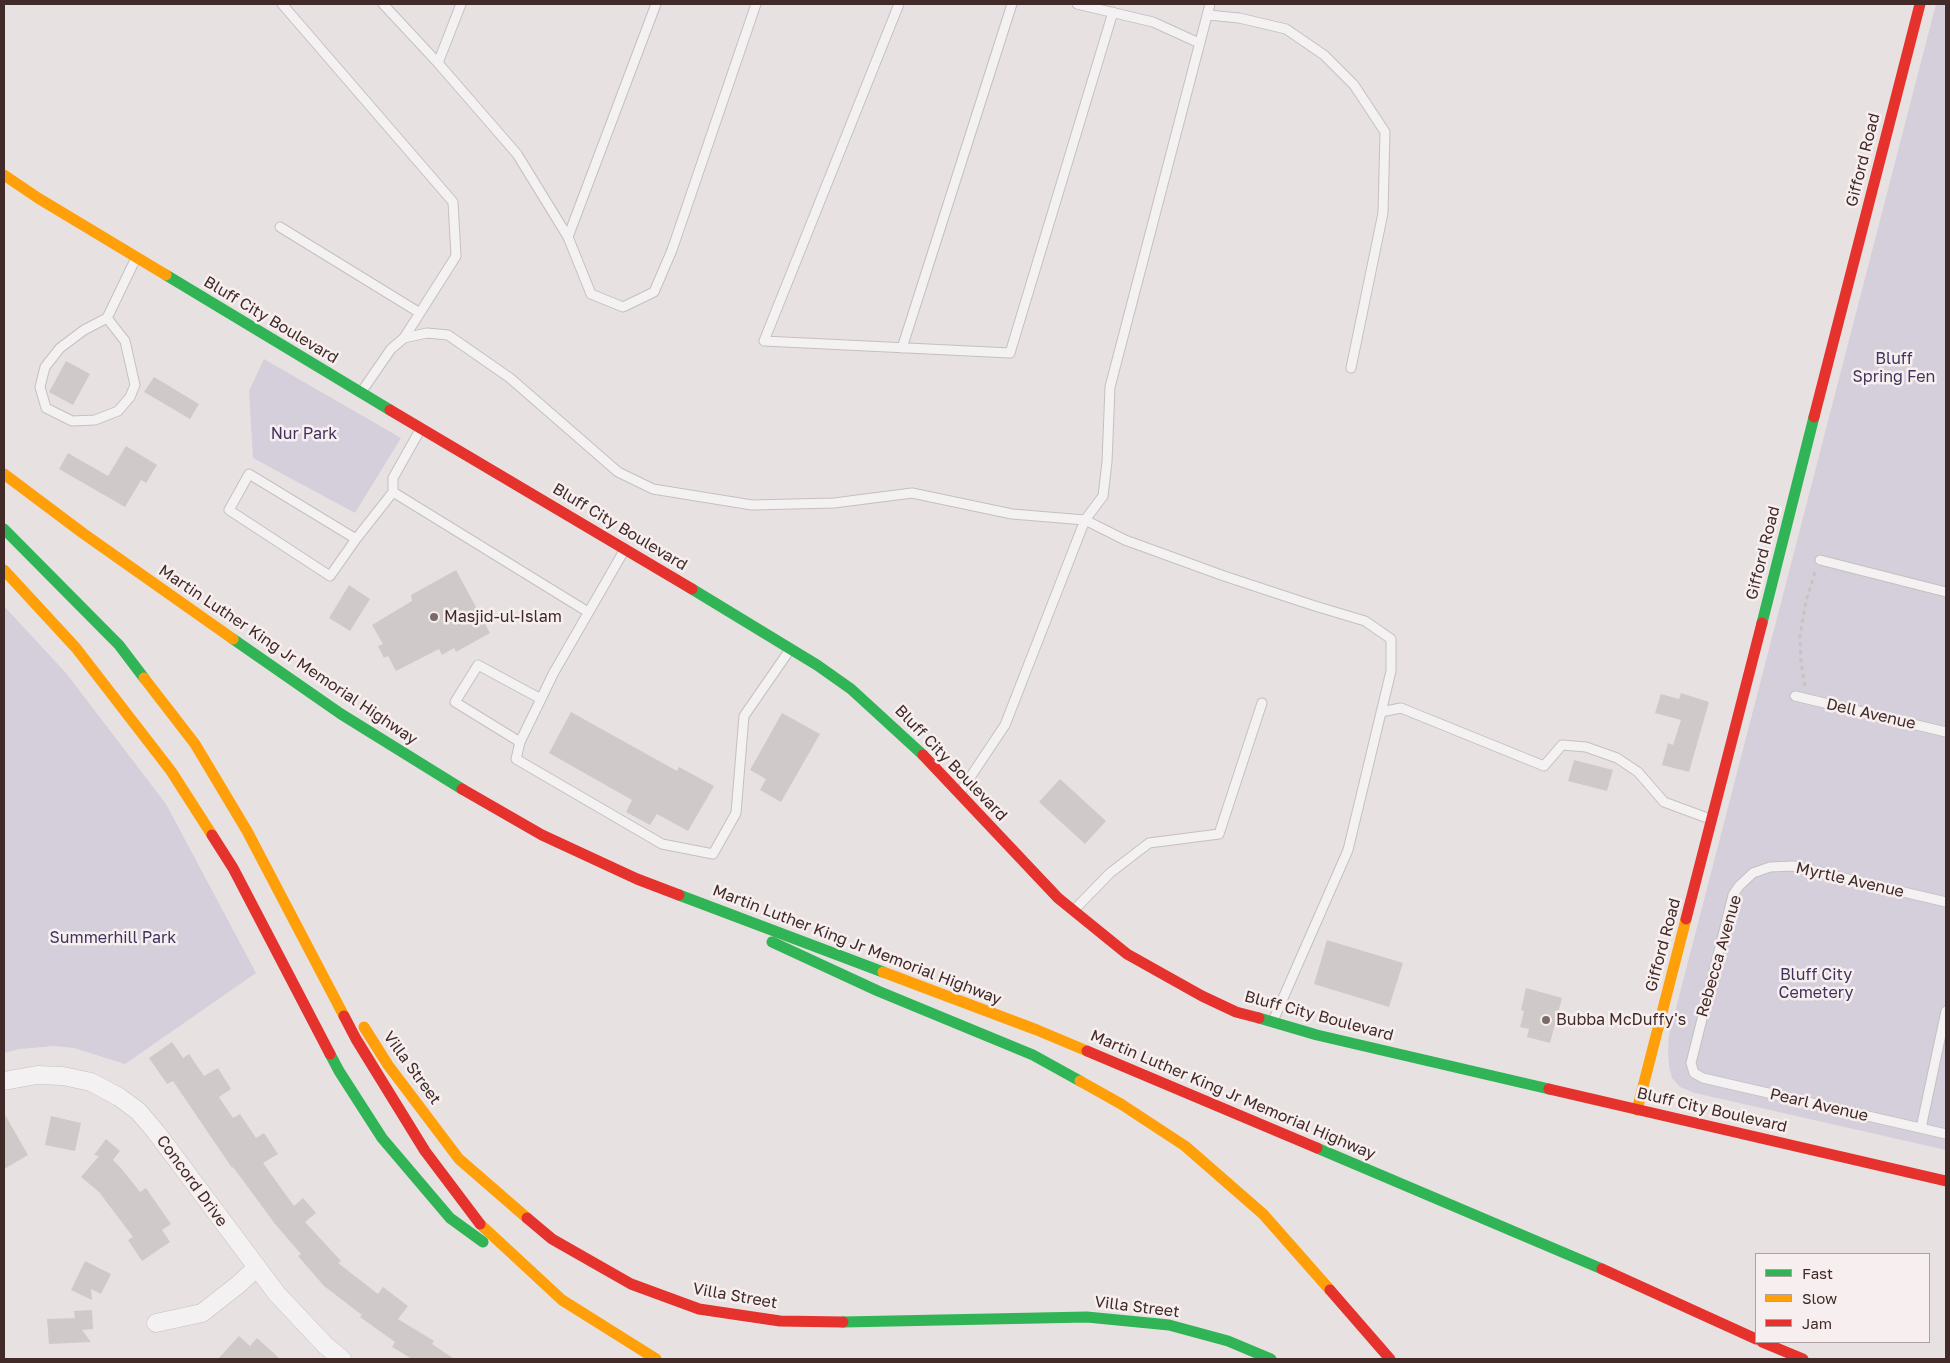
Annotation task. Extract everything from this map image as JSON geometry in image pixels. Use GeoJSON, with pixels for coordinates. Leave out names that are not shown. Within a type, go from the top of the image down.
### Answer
{"type":"FeatureCollection","features":[{"type":"Feature","properties":{"kind":"main road","name":"Gifford Road"},"geometry":{"type":"LineString","coordinates":[[1637,1110],[1920,4]]}},
{"type":"Feature","properties":{"kind":"main road","name":"Bluff City Boulevard"},"geometry":{"type":"LineString","coordinates":[[4,175],[38,198],[360,393],[625,548],[791,649],[851,689],[914,744],[1058,898],[1127,954],[1202,996],[1236,1012],[1272,1023],[1946,1181]]}},
{"type":"Feature","properties":{"kind":"main road","name":"Martin Luther King Jr Memorial Highway"},"geometry":{"type":"LineString","coordinates":[[4,474],[84,534],[341,714],[459,788],[542,836],[637,879],[1037,1030],[1546,1244],[1755,1339]]}},
{"type":"Feature","properties":{"kind":"main road"},"geometry":{"type":"LineString","coordinates":[[4,529],[119,645],[195,744],[247,831],[356,1039],[425,1151],[479,1223],[562,1300]]}},
{"type":"Feature","properties":{"kind":"main road"},"geometry":{"type":"LineString","coordinates":[[4,570],[76,648],[171,771],[233,868],[339,1071],[382,1138],[450,1218],[562,1300],[656,1359]]}},
{"type":"Feature","properties":{"kind":"main road"},"geometry":{"type":"LineString","coordinates":[[637,879],[878,991],[1033,1055],[1121,1104],[1184,1146],[1263,1214],[1390,1359]]}},
{"type":"Feature","properties":{"kind":"main road","name":"Villa Street"},"geometry":{"type":"LineString","coordinates":[[296,922],[388,1065],[459,1159],[552,1239],[631,1284],[699,1309],[780,1321],[868,1322],[1087,1317],[1169,1325],[1228,1341],[1271,1359]]}},
{"type":"Feature","properties":{"kind":"main road"},"geometry":{"type":"LineString","coordinates":[[1764,1343],[1803,1359]]}},
{"type":"Feature","properties":{"kind":"street","name":"Concord Drive"},"geometry":{"type":"LineString","coordinates":[[4,1081],[37,1075],[72,1078],[91,1082],[138,1111],[156,1132],[277,1294],[326,1346],[342,1359]]}},
{"type":"Feature","properties":{"kind":"street"},"geometry":{"type":"LineString","coordinates":[[156,1323],[202,1313],[256,1268]]}},
{"type":"Feature","properties":{"kind":"lane"},"geometry":{"type":"LineString","coordinates":[[282,4],[453,202],[456,256],[404,338],[391,349],[360,393]]}},
{"type":"Feature","properties":{"kind":"lane"},"geometry":{"type":"LineString","coordinates":[[383,4],[438,63],[517,154],[568,237],[591,294],[623,308],[654,292],[676,240],[756,4]]}},
{"type":"Feature","properties":{"kind":"lane"},"geometry":{"type":"LineString","coordinates":[[438,63],[461,4]]}},
{"type":"Feature","properties":{"kind":"lane"},"geometry":{"type":"LineString","coordinates":[[568,237],[656,4]]}},
{"type":"Feature","properties":{"kind":"lane"},"geometry":{"type":"LineString","coordinates":[[899,4],[764,341],[1010,353],[1113,12]]}},
{"type":"Feature","properties":{"kind":"lane"},"geometry":{"type":"LineString","coordinates":[[902,348],[1012,4]]}},
{"type":"Feature","properties":{"kind":"lane"},"geometry":{"type":"LineString","coordinates":[[1077,4],[1153,22],[1199,44]]}},
{"type":"Feature","properties":{"kind":"lane"},"geometry":{"type":"LineString","coordinates":[[959,794],[1005,726],[1085,520],[1103,496],[1107,462],[1110,388],[1210,4]]}},
{"type":"Feature","properties":{"kind":"lane"},"geometry":{"type":"LineString","coordinates":[[1208,15],[1239,18],[1286,30],[1294,34],[1324,55],[1354,85],[1385,132],[1383,213],[1351,368]]}},
{"type":"Feature","properties":{"kind":"lane"},"geometry":{"type":"LineString","coordinates":[[280,227],[420,313]]}},
{"type":"Feature","properties":{"kind":"lane"},"geometry":{"type":"LineString","coordinates":[[107,318],[125,342],[136,385],[130,397],[118,411],[95,420],[72,422],[46,408],[40,387],[45,367],[60,348],[84,330],[107,318],[136,258]]}},
{"type":"Feature","properties":{"kind":"lane"},"geometry":{"type":"LineString","coordinates":[[404,338],[426,333],[448,335],[510,378],[618,472],[653,489],[752,505],[834,503],[912,493],[1012,514],[1085,520],[1125,540],[1224,576],[1315,606],[1365,620],[1391,639],[1391,671],[1348,850],[1291,976],[1272,1023]]}},
{"type":"Feature","properties":{"kind":"lane"},"geometry":{"type":"LineString","coordinates":[[356,539],[250,474],[229,510],[330,576],[393,492],[393,478],[420,428]]}},
{"type":"Feature","properties":{"kind":"lane"},"geometry":{"type":"LineString","coordinates":[[393,492],[588,612]]}},
{"type":"Feature","properties":{"kind":"lane"},"geometry":{"type":"LineString","coordinates":[[625,548],[541,698],[520,742],[516,759],[662,844],[713,854],[736,813],[744,716],[791,649]]}},
{"type":"Feature","properties":{"kind":"lane"},"geometry":{"type":"LineString","coordinates":[[1820,560],[1946,592]]}},
{"type":"Feature","properties":{"kind":"lane"},"geometry":{"type":"LineString","coordinates":[[520,742],[455,702],[478,665],[541,698]]}},
{"type":"Feature","properties":{"kind":"lane","name":"Dell Avenue"},"geometry":{"type":"LineString","coordinates":[[1795,696],[1946,732]]}},
{"type":"Feature","properties":{"kind":"lane"},"geometry":{"type":"LineString","coordinates":[[1073,911],[1110,873],[1149,843],[1219,834],[1262,703]]}},
{"type":"Feature","properties":{"kind":"lane"},"geometry":{"type":"LineString","coordinates":[[1381,712],[1401,708],[1544,766],[1562,745],[1586,748],[1617,758],[1638,772],[1664,802],[1712,820]]}},
{"type":"Feature","properties":{"kind":"lane","name":"Myrtle Avenue"},"geometry":{"type":"LineString","coordinates":[[1753,873],[1770,867],[1793,866],[1946,902]]}},
{"type":"Feature","properties":{"kind":"lane","name":"Rebecca Avenue"},"geometry":{"type":"LineString","coordinates":[[1694,1073],[1691,1063],[1692,1057],[1730,905],[1739,886],[1753,873]]}},
{"type":"Feature","properties":{"kind":"lane"},"geometry":{"type":"LineString","coordinates":[[1921,1128],[1946,1011]]}},
{"type":"Feature","properties":{"kind":"lane","name":"Pearl Avenue"},"geometry":{"type":"LineString","coordinates":[[1694,1073],[1703,1078],[1946,1134]]}},
{"type":"Feature","properties":{"kind":"path"},"geometry":{"type":"LineString","coordinates":[[1807,698],[1801,663],[1800,636],[1806,601],[1820,560]]}},
{"type":"Feature","properties":{"kind":"green space","name":"Bluff City Cemetery"},"geometry":{"type":"Polygon","coordinates":[[[1936,4],[1946,4],[1946,1150],[1695,1093],[1680,1087],[1672,1078],[1668,1051],[1669,1035],[1936,4]]]}},
{"type":"Feature","properties":{"kind":"green space","name":"Nur Park"},"geometry":{"type":"Polygon","coordinates":[[[264,359],[401,438],[355,513],[253,458],[249,391],[264,359]]]}},
{"type":"Feature","properties":{"kind":"green space","name":"Summerhill Park"},"geometry":{"type":"Polygon","coordinates":[[[4,606],[66,673],[166,804],[256,973],[125,1064],[74,1048],[54,1046],[20,1049],[4,1053],[4,606]]]}},
{"type":"Feature","properties":{"kind":"building"},"geometry":{"type":"Polygon","coordinates":[[[66,361],[90,374],[73,405],[49,392],[66,361]]]}},
{"type":"Feature","properties":{"kind":"building"},"geometry":{"type":"Polygon","coordinates":[[[154,377],[199,404],[190,419],[144,392],[154,377]]]}},
{"type":"Feature","properties":{"kind":"building"},"geometry":{"type":"Polygon","coordinates":[[[126,446],[157,465],[146,483],[141,480],[125,507],[59,469],[68,453],[108,476],[126,446]]]}},
{"type":"Feature","properties":{"kind":"building","name":"Masjid-ul-Islam"},"geometry":{"type":"Polygon","coordinates":[[[456,570],[490,633],[456,652],[454,648],[442,655],[439,649],[396,671],[388,656],[384,658],[378,646],[383,644],[372,625],[412,601],[411,595],[456,570]]]}},
{"type":"Feature","properties":{"kind":"building"},"geometry":{"type":"Polygon","coordinates":[[[349,585],[370,599],[350,631],[329,618],[349,585]]]}},
{"type":"Feature","properties":{"kind":"building"},"geometry":{"type":"Polygon","coordinates":[[[1681,693],[1709,702],[1689,772],[1662,765],[1668,743],[1673,745],[1681,720],[1655,713],[1661,694],[1679,699],[1681,693]]]}},
{"type":"Feature","properties":{"kind":"building"},"geometry":{"type":"Polygon","coordinates":[[[571,712],[677,771],[679,767],[714,786],[688,831],[657,814],[650,825],[626,812],[632,800],[549,753],[571,712]]]}},
{"type":"Feature","properties":{"kind":"building"},"geometry":{"type":"Polygon","coordinates":[[[782,713],[820,734],[781,802],[760,790],[766,779],[750,770],[782,713]]]}},
{"type":"Feature","properties":{"kind":"building"},"geometry":{"type":"Polygon","coordinates":[[[1574,760],[1613,770],[1607,791],[1568,781],[1574,760]]]}},
{"type":"Feature","properties":{"kind":"building"},"geometry":{"type":"Polygon","coordinates":[[[1060,779],[1106,821],[1085,844],[1039,802],[1060,779]]]}},
{"type":"Feature","properties":{"kind":"building"},"geometry":{"type":"Polygon","coordinates":[[[1327,940],[1403,963],[1389,1007],[1314,984],[1327,940]]]}},
{"type":"Feature","properties":{"kind":"building"},"geometry":{"type":"Polygon","coordinates":[[[1526,988],[1562,998],[1550,1043],[1527,1037],[1529,1029],[1520,1027],[1524,1011],[1521,1010],[1526,988]]]}},
{"type":"Feature","properties":{"kind":"building"},"geometry":{"type":"Polygon","coordinates":[[[172,1042],[183,1058],[189,1054],[204,1076],[218,1068],[231,1089],[219,1097],[233,1118],[240,1114],[256,1138],[264,1133],[278,1154],[263,1163],[294,1206],[303,1198],[316,1213],[305,1222],[341,1261],[338,1263],[378,1294],[383,1287],[408,1306],[398,1319],[434,1341],[432,1344],[454,1359],[412,1359],[392,1347],[395,1342],[360,1317],[362,1315],[324,1286],[298,1256],[301,1254],[275,1224],[232,1168],[173,1081],[167,1084],[149,1058],[172,1042]]]}},
{"type":"Feature","properties":{"kind":"building"},"geometry":{"type":"Polygon","coordinates":[[[4,1113],[28,1155],[4,1169],[4,1113]]]}},
{"type":"Feature","properties":{"kind":"building"},"geometry":{"type":"Polygon","coordinates":[[[51,1116],[81,1123],[75,1151],[45,1145],[51,1116]]]}},
{"type":"Feature","properties":{"kind":"building"},"geometry":{"type":"Polygon","coordinates":[[[106,1139],[120,1151],[113,1160],[140,1192],[146,1188],[171,1224],[162,1230],[170,1242],[142,1261],[128,1240],[133,1237],[99,1192],[81,1177],[99,1156],[94,1155],[106,1139]]]}},
{"type":"Feature","properties":{"kind":"building"},"geometry":{"type":"Polygon","coordinates":[[[85,1261],[111,1274],[101,1294],[91,1289],[92,1300],[71,1290],[85,1261]]]}},
{"type":"Feature","properties":{"kind":"building"},"geometry":{"type":"Polygon","coordinates":[[[92,1310],[93,1329],[82,1330],[91,1342],[49,1344],[47,1319],[75,1318],[74,1311],[92,1310]]]}},
{"type":"Feature","properties":{"kind":"building"},"geometry":{"type":"Polygon","coordinates":[[[239,1336],[250,1346],[257,1338],[280,1359],[218,1359],[239,1336]]]}},
{"type":"Feature","properties":{"kind":"traffic: fast"},"geometry":{"type":"LineString","coordinates":[[166,275],[390,410]]}},
{"type":"Feature","properties":{"kind":"traffic: fast"},"geometry":{"type":"LineString","coordinates":[[1762,623],[1814,417]]}},
{"type":"Feature","properties":{"kind":"traffic: fast"},"geometry":{"type":"LineString","coordinates":[[4,529],[119,645],[144,678]]}},
{"type":"Feature","properties":{"kind":"traffic: fast"},"geometry":{"type":"LineString","coordinates":[[692,589],[817,665],[851,689],[923,755]]}},
{"type":"Feature","properties":{"kind":"traffic: fast"},"geometry":{"type":"LineString","coordinates":[[233,639],[341,714],[462,789]]}},
{"type":"Feature","properties":{"kind":"traffic: fast"},"geometry":{"type":"LineString","coordinates":[[679,895],[883,972]]}},
{"type":"Feature","properties":{"kind":"traffic: fast"},"geometry":{"type":"LineString","coordinates":[[772,942],[878,991],[1033,1055],[1080,1081]]}},
{"type":"Feature","properties":{"kind":"traffic: fast"},"geometry":{"type":"LineString","coordinates":[[1259,1018],[1317,1035],[1549,1089]]}},
{"type":"Feature","properties":{"kind":"traffic: fast"},"geometry":{"type":"LineString","coordinates":[[330,1054],[382,1138],[450,1218],[483,1242]]}},
{"type":"Feature","properties":{"kind":"traffic: fast"},"geometry":{"type":"LineString","coordinates":[[1317,1148],[1602,1269]]}},
{"type":"Feature","properties":{"kind":"traffic: fast"},"geometry":{"type":"LineString","coordinates":[[843,1322],[1087,1317],[1169,1325],[1228,1341],[1271,1359]]}},
{"type":"Feature","properties":{"kind":"traffic: slow"},"geometry":{"type":"LineString","coordinates":[[4,175],[38,198],[166,275]]}},
{"type":"Feature","properties":{"kind":"traffic: slow"},"geometry":{"type":"LineString","coordinates":[[4,474],[84,534],[233,639]]}},
{"type":"Feature","properties":{"kind":"traffic: slow"},"geometry":{"type":"LineString","coordinates":[[4,570],[76,648],[171,771],[212,835]]}},
{"type":"Feature","properties":{"kind":"traffic: slow"},"geometry":{"type":"LineString","coordinates":[[144,678],[195,744],[247,831],[344,1016]]}},
{"type":"Feature","properties":{"kind":"traffic: slow"},"geometry":{"type":"LineString","coordinates":[[1637,1110],[1686,919]]}},
{"type":"Feature","properties":{"kind":"traffic: slow"},"geometry":{"type":"LineString","coordinates":[[883,972],[1037,1030],[1087,1051]]}},
{"type":"Feature","properties":{"kind":"traffic: slow"},"geometry":{"type":"LineString","coordinates":[[364,1027],[388,1065],[459,1159],[527,1218]]}},
{"type":"Feature","properties":{"kind":"traffic: slow"},"geometry":{"type":"LineString","coordinates":[[1080,1081],[1121,1104],[1185,1146],[1263,1214],[1330,1290]]}},
{"type":"Feature","properties":{"kind":"traffic: slow"},"geometry":{"type":"LineString","coordinates":[[480,1224],[562,1300],[656,1359]]}},
{"type":"Feature","properties":{"kind":"traffic: jam"},"geometry":{"type":"LineString","coordinates":[[1814,417],[1920,4]]}},
{"type":"Feature","properties":{"kind":"traffic: jam"},"geometry":{"type":"LineString","coordinates":[[390,410],[692,589]]}},
{"type":"Feature","properties":{"kind":"traffic: jam"},"geometry":{"type":"LineString","coordinates":[[1686,919],[1762,623]]}},
{"type":"Feature","properties":{"kind":"traffic: jam"},"geometry":{"type":"LineString","coordinates":[[923,755],[1058,898],[1127,954],[1202,996],[1236,1012],[1259,1018]]}},
{"type":"Feature","properties":{"kind":"traffic: jam"},"geometry":{"type":"LineString","coordinates":[[462,789],[542,835],[637,879],[679,895]]}},
{"type":"Feature","properties":{"kind":"traffic: jam"},"geometry":{"type":"LineString","coordinates":[[212,835],[233,868],[330,1054]]}},
{"type":"Feature","properties":{"kind":"traffic: jam"},"geometry":{"type":"LineString","coordinates":[[344,1016],[356,1039],[425,1151],[480,1224]]}},
{"type":"Feature","properties":{"kind":"traffic: jam"},"geometry":{"type":"LineString","coordinates":[[1087,1051],[1317,1148]]}},
{"type":"Feature","properties":{"kind":"traffic: jam"},"geometry":{"type":"LineString","coordinates":[[1549,1089],[1946,1181]]}},
{"type":"Feature","properties":{"kind":"traffic: jam"},"geometry":{"type":"LineString","coordinates":[[527,1218],[552,1239],[631,1284],[699,1309],[780,1321],[843,1322]]}},
{"type":"Feature","properties":{"kind":"traffic: jam"},"geometry":{"type":"LineString","coordinates":[[1602,1269],[1755,1339]]}},
{"type":"Feature","properties":{"kind":"traffic: jam"},"geometry":{"type":"LineString","coordinates":[[1330,1290],[1390,1359]]}},
{"type":"Feature","properties":{"kind":"traffic: jam"},"geometry":{"type":"LineString","coordinates":[[1764,1343],[1803,1359]]}},
{"type":"Feature","properties":{"kind":"place","name":"Masjid-ul-Islam"},"geometry":{"type":"Point","coordinates":[434,617]}},
{"type":"Feature","properties":{"kind":"place","name":"Bubba McDuffy's"},"geometry":{"type":"Point","coordinates":[1546,1020]}},
{"type":"Feature","properties":{"kind":"park label","name":"Bluff Spring Fen"},"geometry":{"type":"Point","coordinates":[1894,368]}}]}
